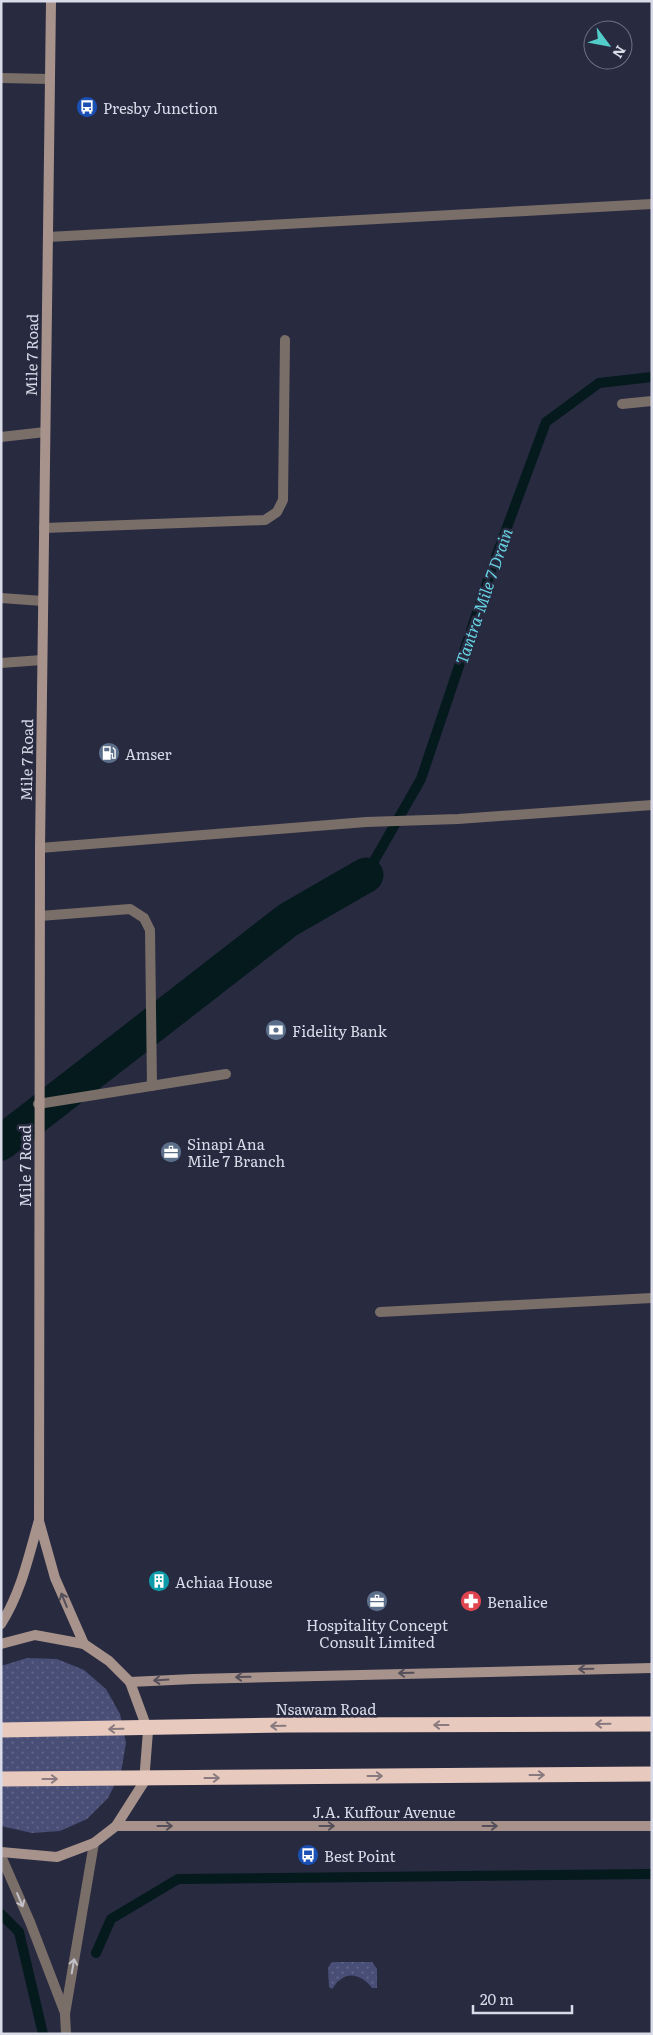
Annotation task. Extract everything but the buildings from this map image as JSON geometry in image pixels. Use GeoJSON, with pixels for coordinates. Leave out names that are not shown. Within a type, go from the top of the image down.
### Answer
{"type":"FeatureCollection","features":[{"type":"Feature","properties":{"kind":"highway","name":"Nsawam Road"},"geometry":{"type":"LineString","coordinates":[[1,1730],[287,1725],[652,1724]]}},
{"type":"Feature","properties":{"kind":"highway"},"geometry":{"type":"LineString","coordinates":[[1,1779],[652,1774]]}},
{"type":"Feature","properties":{"kind":"street","name":"Mile 7 Road"},"geometry":{"type":"LineString","coordinates":[[39,1520],[38,1104],[40,848],[51,1]]}},
{"type":"Feature","properties":{"kind":"street"},"geometry":{"type":"LineString","coordinates":[[1,78],[50,79]]}},
{"type":"Feature","properties":{"kind":"street"},"geometry":{"type":"LineString","coordinates":[[48,238],[652,204]]}},
{"type":"Feature","properties":{"kind":"street"},"geometry":{"type":"LineString","coordinates":[[44,528],[265,520],[277,512],[283,500],[285,340]]}},
{"type":"Feature","properties":{"kind":"street"},"geometry":{"type":"LineString","coordinates":[[622,404],[652,401]]}},
{"type":"Feature","properties":{"kind":"street"},"geometry":{"type":"LineString","coordinates":[[1,437],[45,432]]}},
{"type":"Feature","properties":{"kind":"street"},"geometry":{"type":"LineString","coordinates":[[1,598],[43,601]]}},
{"type":"Feature","properties":{"kind":"street"},"geometry":{"type":"LineString","coordinates":[[1,663],[42,660]]}},
{"type":"Feature","properties":{"kind":"street"},"geometry":{"type":"LineString","coordinates":[[40,848],[366,822],[458,819],[652,805]]}},
{"type":"Feature","properties":{"kind":"street"},"geometry":{"type":"LineString","coordinates":[[40,916],[130,909],[144,918],[150,930],[152,1086]]}},
{"type":"Feature","properties":{"kind":"street"},"geometry":{"type":"LineString","coordinates":[[38,1104],[226,1074]]}},
{"type":"Feature","properties":{"kind":"street"},"geometry":{"type":"LineString","coordinates":[[380,1312],[652,1298]]}},
{"type":"Feature","properties":{"kind":"street"},"geometry":{"type":"LineString","coordinates":[[1,1624],[23,1576],[39,1520]]}},
{"type":"Feature","properties":{"kind":"street"},"geometry":{"type":"LineString","coordinates":[[39,1520],[55,1578],[84,1644]]}},
{"type":"Feature","properties":{"kind":"street"},"geometry":{"type":"LineString","coordinates":[[1,1644],[35,1635],[84,1644],[109,1661],[130,1682],[148,1731],[144,1782],[116,1826],[94,1843],[57,1857],[1,1854],[30,1922],[65,2014]]}},
{"type":"Feature","properties":{"kind":"street"},"geometry":{"type":"LineString","coordinates":[[130,1682],[193,1678],[652,1668]]}},
{"type":"Feature","properties":{"kind":"street","name":"J.A. Kuffour Avenue"},"geometry":{"type":"LineString","coordinates":[[116,1826],[652,1826]]}},
{"type":"Feature","properties":{"kind":"street"},"geometry":{"type":"LineString","coordinates":[[66,2034],[65,2014],[94,1843]]}},
{"type":"Feature","properties":{"kind":"shaded area"},"geometry":{"type":"Polygon","coordinates":[[[27,1658],[57,1659],[84,1670],[106,1689],[120,1714],[126,1743],[121,1772],[108,1798],[87,1819],[60,1831],[32,1833],[1,1826],[1,1666],[27,1658]]]}},
{"type":"Feature","properties":{"kind":"shaded area"},"geometry":{"type":"Polygon","coordinates":[[[372,1962],[377,1969],[377,1988],[372,1988],[358,1976],[349,1976],[337,1982],[332,1989],[329,1987],[328,1968],[331,1963],[372,1962]]]}},
{"type":"Feature","properties":{"kind":"waterway","name":"Tantra-Mile 7 Drain"},"geometry":{"type":"LineString","coordinates":[[366,875],[421,779],[493,565],[546,422],[599,383],[652,377]]}},
{"type":"Feature","properties":{"kind":"waterway"},"geometry":{"type":"LineString","coordinates":[[1,1143],[288,920],[366,875]]}},
{"type":"Feature","properties":{"kind":"waterway"},"geometry":{"type":"LineString","coordinates":[[96,1953],[111,1919],[178,1879],[652,1874]]}},
{"type":"Feature","properties":{"kind":"waterway"},"geometry":{"type":"LineString","coordinates":[[1,1914],[19,1932],[43,2034]]}},
{"type":"Feature","properties":{"kind":"place","name":"Presby Junction"},"geometry":{"type":"Point","coordinates":[87,107]}},
{"type":"Feature","properties":{"kind":"place","name":"Amser"},"geometry":{"type":"Point","coordinates":[109,753]}},
{"type":"Feature","properties":{"kind":"place","name":"Fidelity Bank"},"geometry":{"type":"Point","coordinates":[276,1030]}},
{"type":"Feature","properties":{"kind":"place","name":"Sinapi Ana Mile 7 Branch"},"geometry":{"type":"Point","coordinates":[171,1152]}},
{"type":"Feature","properties":{"kind":"place","name":"Achiaa House"},"geometry":{"type":"Point","coordinates":[159,1581]}},
{"type":"Feature","properties":{"kind":"place","name":"Hospitality Concept Consult Limited"},"geometry":{"type":"Point","coordinates":[377,1601]}},
{"type":"Feature","properties":{"kind":"place","name":"Benalice"},"geometry":{"type":"Point","coordinates":[471,1601]}},
{"type":"Feature","properties":{"kind":"place","name":"Best Point"},"geometry":{"type":"Point","coordinates":[308,1855]}}]}
